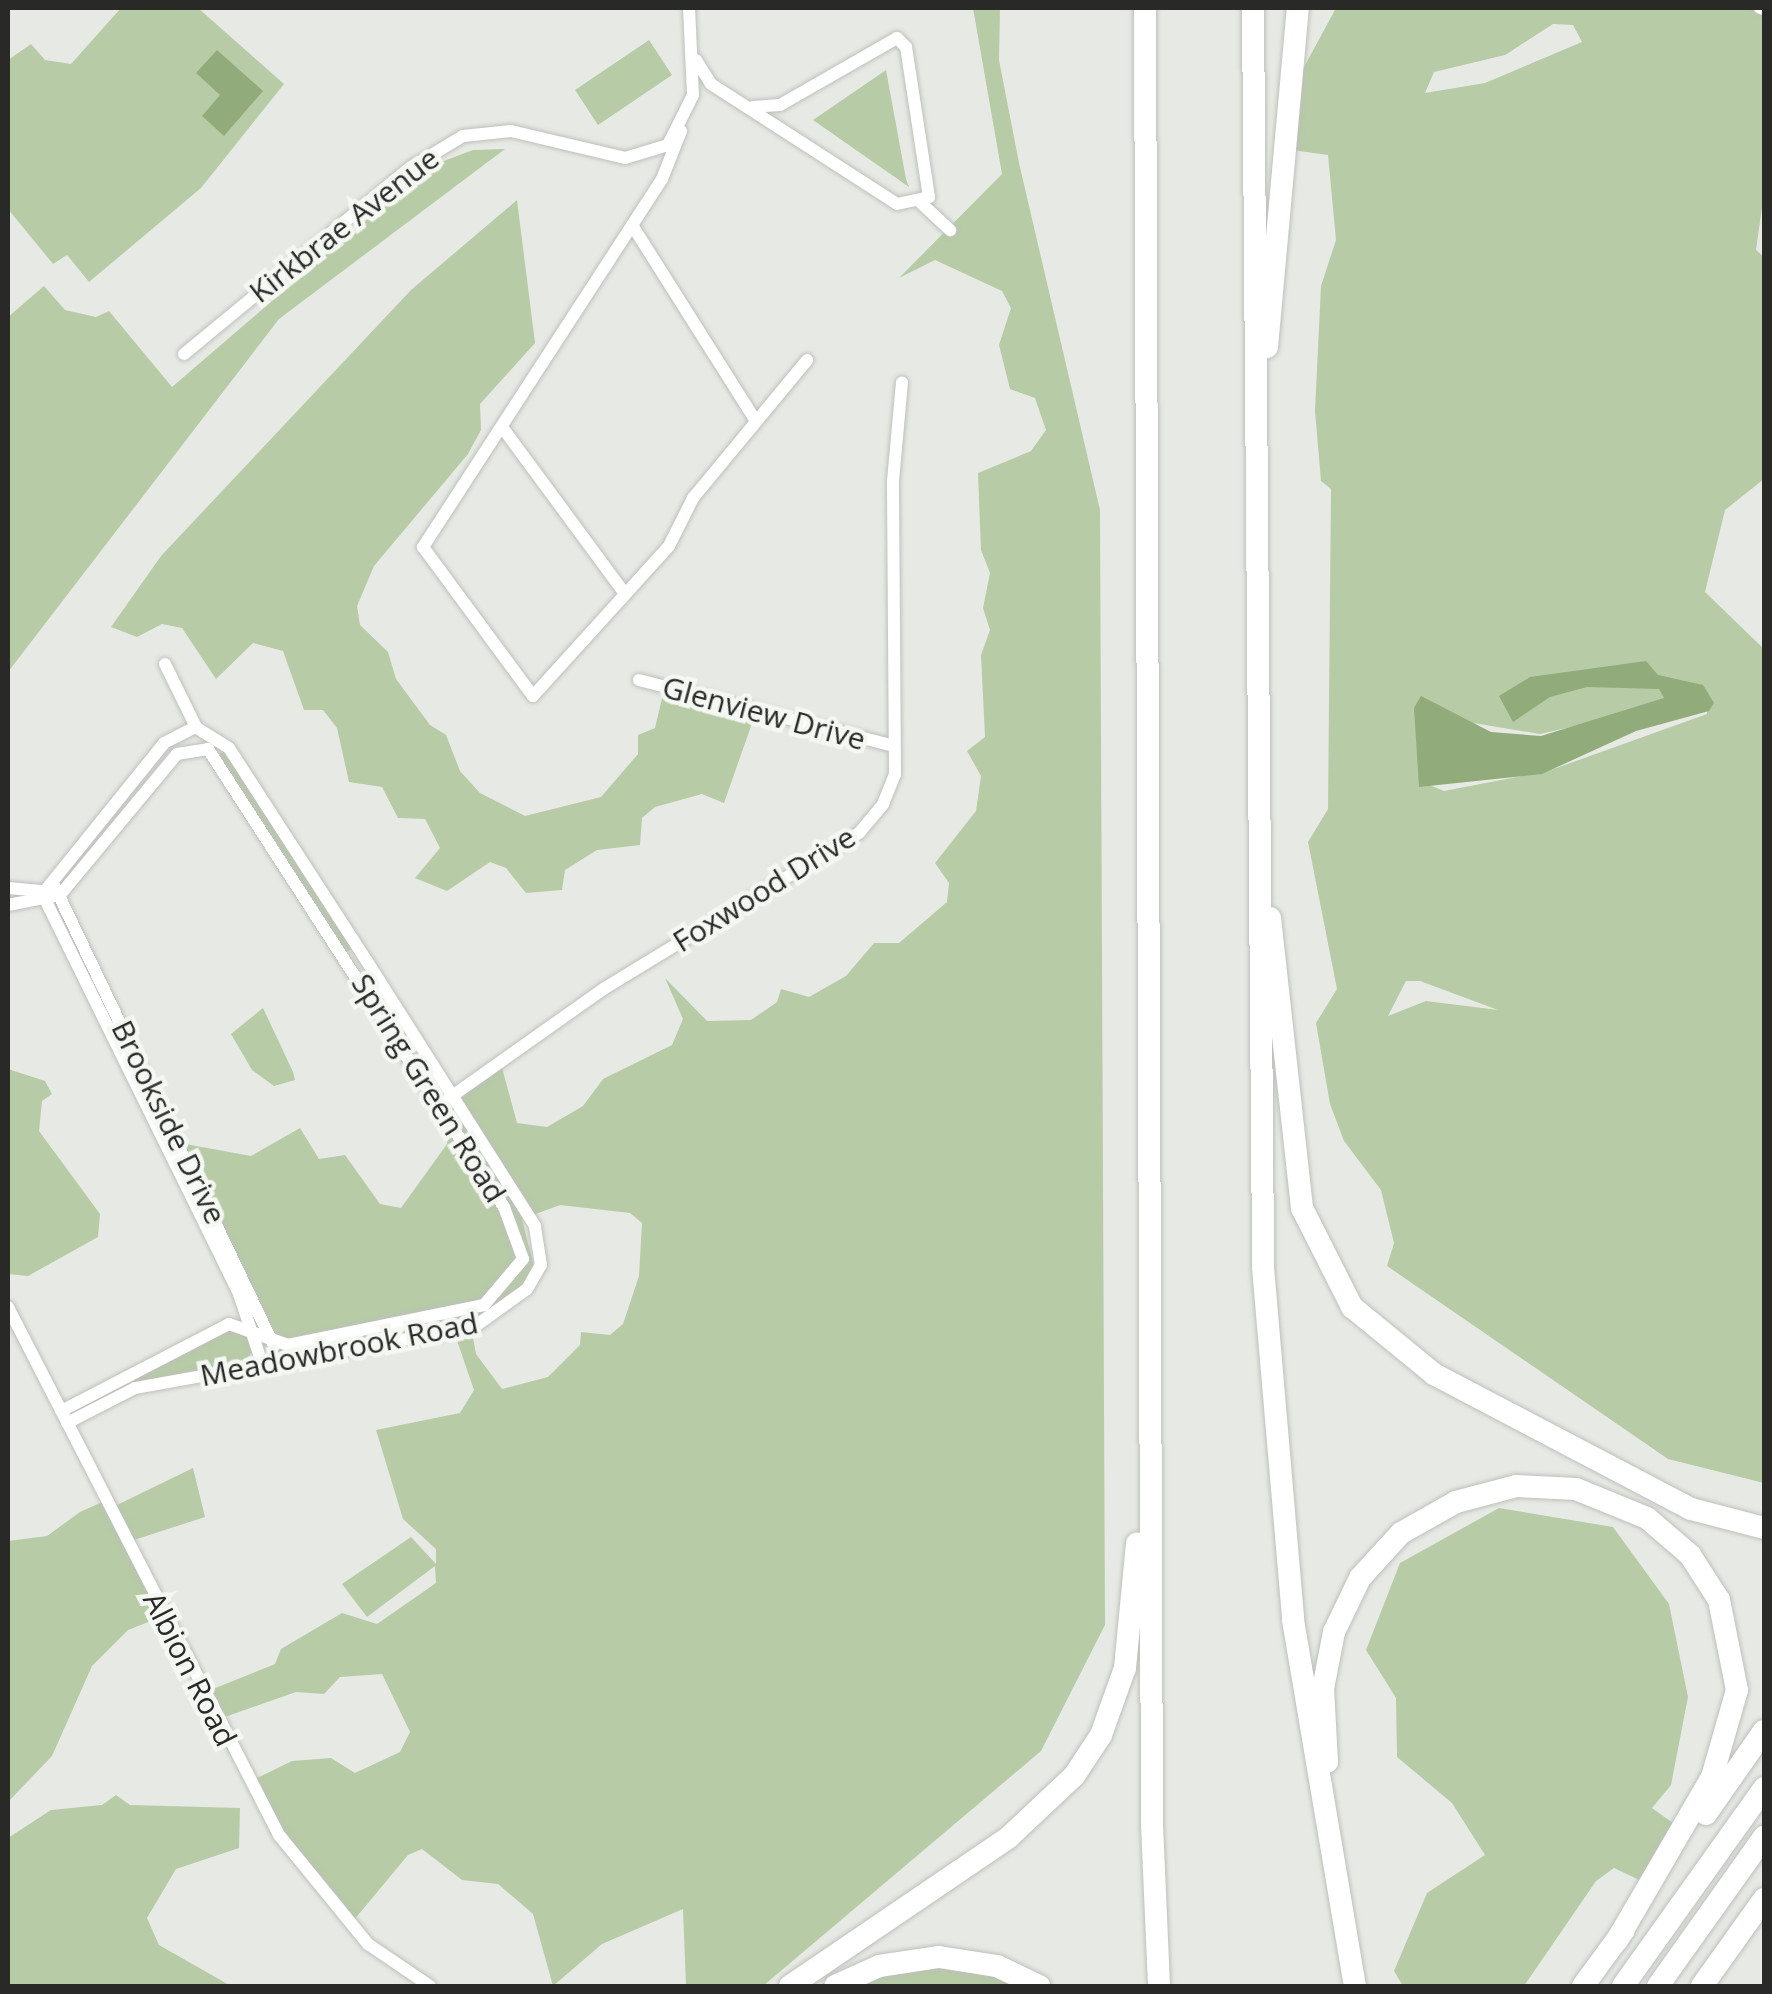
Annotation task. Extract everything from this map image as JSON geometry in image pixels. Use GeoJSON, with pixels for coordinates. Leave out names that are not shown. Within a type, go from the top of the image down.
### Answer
{"type":"FeatureCollection","features":[{"type":"Feature","properties":{"kind":"highway"},"geometry":{"type":"LineString","coordinates":[[1145,8],[1150,1346],[1159,1986]]}},
{"type":"Feature","properties":{"kind":"highway"},"geometry":{"type":"LineString","coordinates":[[1253,8],[1258,1148],[1270,1385],[1292,1620],[1340,1914],[1356,1986]]}},
{"type":"Feature","properties":{"kind":"highway"},"geometry":{"type":"LineString","coordinates":[[1255,494],[1298,8]]}},
{"type":"Feature","properties":{"kind":"highway"},"geometry":{"type":"LineString","coordinates":[[1256,762],[1294,1162],[1309,1229],[1339,1289],[1383,1340],[1434,1374],[1691,1509],[1764,1528]]}},
{"type":"Feature","properties":{"kind":"highway"},"geometry":{"type":"LineString","coordinates":[[790,1986],[1027,1823],[1094,1746],[1129,1644],[1150,1346]]}},
{"type":"Feature","properties":{"kind":"highway"},"geometry":{"type":"LineString","coordinates":[[1340,1914],[1323,1689],[1349,1596],[1386,1546],[1436,1510],[1495,1490],[1556,1486],[1614,1500],[1676,1541],[1710,1584],[1735,1652],[1735,1708],[1720,1760],[1616,1940]]}},
{"type":"Feature","properties":{"kind":"highway"},"geometry":{"type":"LineString","coordinates":[[1583,1986],[1764,1731]]}},
{"type":"Feature","properties":{"kind":"highway"},"geometry":{"type":"LineString","coordinates":[[1624,1986],[1764,1788]]}},
{"type":"Feature","properties":{"kind":"highway"},"geometry":{"type":"LineString","coordinates":[[1658,1986],[1764,1837]]}},
{"type":"Feature","properties":{"kind":"highway"},"geometry":{"type":"LineString","coordinates":[[1702,1986],[1764,1899]]}},
{"type":"Feature","properties":{"kind":"highway"},"geometry":{"type":"LineString","coordinates":[[835,1986],[879,1966],[939,1957],[997,1966],[1040,1986]]}},
{"type":"Feature","properties":{"kind":"street"},"geometry":{"type":"LineString","coordinates":[[689,8],[696,60],[681,131],[632,225],[423,546],[533,696],[625,594],[807,360]]}},
{"type":"Feature","properties":{"kind":"street"},"geometry":{"type":"LineString","coordinates":[[752,107],[780,105],[898,38],[906,47],[932,184],[921,202]]}},
{"type":"Feature","properties":{"kind":"street"},"geometry":{"type":"LineString","coordinates":[[696,60],[711,84],[897,204],[921,202],[950,230]]}},
{"type":"Feature","properties":{"kind":"street","name":"Kirkbrae Avenue"},"geometry":{"type":"LineString","coordinates":[[184,354],[410,168],[463,136],[511,131],[625,158],[668,145],[681,131]]}},
{"type":"Feature","properties":{"kind":"street"},"geometry":{"type":"LineString","coordinates":[[632,225],[756,421]]}},
{"type":"Feature","properties":{"kind":"street","name":"Foxwood Drive"},"geometry":{"type":"LineString","coordinates":[[438,1106],[605,988],[860,833],[895,775],[890,745],[902,382]]}},
{"type":"Feature","properties":{"kind":"street"},"geometry":{"type":"LineString","coordinates":[[502,427],[625,594]]}},
{"type":"Feature","properties":{"kind":"street"},"geometry":{"type":"LineString","coordinates":[[50,893],[164,743],[196,727],[166,664]]}},
{"type":"Feature","properties":{"kind":"street","name":"Glenview Drive"},"geometry":{"type":"LineString","coordinates":[[639,680],[890,745]]}},
{"type":"Feature","properties":{"kind":"street","name":"Spring Green Road"},"geometry":{"type":"LineString","coordinates":[[196,727],[226,743],[452,1096]]}},
{"type":"Feature","properties":{"kind":"street"},"geometry":{"type":"LineString","coordinates":[[8,905],[50,893],[177,754],[198,746],[215,757],[349,967]]}},
{"type":"Feature","properties":{"kind":"street"},"geometry":{"type":"LineString","coordinates":[[8,888],[50,893]]}},
{"type":"Feature","properties":{"kind":"street","name":"Brookside Drive"},"geometry":{"type":"LineString","coordinates":[[50,893],[256,1334],[263,1366]]}},
{"type":"Feature","properties":{"kind":"street","name":"Brookside Drive"},"geometry":{"type":"LineString","coordinates":[[50,893],[274,1344],[278,1363]]}},
{"type":"Feature","properties":{"kind":"street","name":"Spring Green Road"},"geometry":{"type":"LineString","coordinates":[[364,957],[349,967],[514,1224]]}},
{"type":"Feature","properties":{"kind":"street","name":"Meadowbrook Road"},"geometry":{"type":"LineString","coordinates":[[64,1417],[135,1388],[488,1322],[527,1289],[541,1265],[527,1213],[452,1096]]}},
{"type":"Feature","properties":{"kind":"street"},"geometry":{"type":"LineString","coordinates":[[514,1224],[527,1213]]}},
{"type":"Feature","properties":{"kind":"street","name":"Meadowbrook Road"},"geometry":{"type":"LineString","coordinates":[[64,1417],[229,1324],[274,1344],[484,1305],[524,1259],[514,1224]]}},
{"type":"Feature","properties":{"kind":"street","name":"Albion Road"},"geometry":{"type":"LineString","coordinates":[[8,1307],[279,1835],[368,1944],[430,1986]]}},
{"type":"Feature","properties":{"kind":"shaded area"},"geometry":{"type":"Polygon","coordinates":[[[121,8],[198,8],[284,84],[201,188],[89,282],[67,255],[53,264],[8,209],[8,60],[31,44],[45,60],[71,64],[121,8]]]}},
{"type":"Feature","properties":{"kind":"shaded area"},"geometry":{"type":"Polygon","coordinates":[[[973,8],[1000,8],[999,60],[1019,163],[1100,510],[1105,1625],[1041,1751],[763,1986],[686,1986],[683,1909],[602,1944],[553,1986],[533,1914],[498,1884],[462,1880],[422,1849],[408,1855],[354,1920],[298,1858],[253,1780],[292,1761],[331,1758],[355,1773],[400,1752],[410,1732],[382,1674],[340,1677],[324,1694],[296,1692],[222,1718],[208,1691],[275,1664],[281,1649],[342,1613],[377,1624],[436,1583],[435,1566],[367,1617],[342,1584],[411,1537],[436,1564],[436,1549],[403,1519],[376,1430],[460,1413],[474,1390],[452,1326],[272,1362],[180,1143],[251,1156],[300,1128],[319,1159],[345,1155],[380,1204],[401,1208],[447,1144],[451,1127],[439,1100],[501,1064],[517,1123],[547,1127],[583,1106],[603,1079],[672,1045],[683,1019],[665,978],[707,1021],[751,1020],[777,1002],[781,989],[809,997],[846,976],[874,943],[899,943],[947,902],[949,883],[935,863],[976,811],[981,776],[967,751],[985,737],[981,655],[990,630],[983,608],[990,573],[981,550],[978,473],[1031,451],[1046,430],[1035,398],[1010,389],[999,345],[1011,308],[1002,291],[935,260],[899,278],[1002,174],[973,8]],[[560,1205],[522,1219],[534,1267],[525,1284],[470,1322],[476,1354],[502,1389],[548,1377],[580,1345],[581,1332],[610,1335],[623,1324],[639,1276],[642,1223],[630,1213],[560,1205]]]}},
{"type":"Feature","properties":{"kind":"shaded area"},"geometry":{"type":"Polygon","coordinates":[[[1336,8],[1764,8],[1764,193],[1756,250],[1764,257],[1764,479],[1725,510],[1705,592],[1764,649],[1764,1483],[1668,1459],[1387,1266],[1394,1243],[1381,1190],[1344,1141],[1330,1104],[1316,1023],[1337,989],[1308,842],[1328,809],[1331,489],[1321,481],[1315,411],[1321,286],[1336,240],[1328,155],[1292,150],[1297,80],[1336,8]],[[1553,24],[1505,55],[1434,72],[1425,93],[1485,83],[1582,42],[1573,25],[1553,24]],[[1671,704],[1540,734],[1425,715],[1420,781],[1444,791],[1548,771],[1707,714],[1707,704],[1671,704]],[[1406,981],[1388,1016],[1426,1001],[1498,1010],[1420,981],[1406,981]]]}},
{"type":"Feature","properties":{"kind":"shaded area"},"geometry":{"type":"Polygon","coordinates":[[[649,40],[672,75],[598,125],[575,90],[649,40]]]}},
{"type":"Feature","properties":{"kind":"shaded area"},"geometry":{"type":"Polygon","coordinates":[[[217,50],[263,91],[224,136],[202,116],[220,95],[196,73],[217,50]]]}},
{"type":"Feature","properties":{"kind":"shaded area"},"geometry":{"type":"Polygon","coordinates":[[[886,70],[906,179],[909,187],[813,120],[886,70]]]}},
{"type":"Feature","properties":{"kind":"shaded area"},"geometry":{"type":"Polygon","coordinates":[[[505,149],[279,319],[8,672],[8,317],[44,286],[65,310],[96,317],[109,311],[172,387],[371,216],[401,177],[473,150],[505,149]]]}},
{"type":"Feature","properties":{"kind":"shaded area"},"geometry":{"type":"Polygon","coordinates":[[[517,200],[535,343],[480,404],[481,430],[468,454],[374,566],[357,606],[360,625],[388,652],[396,679],[430,725],[446,735],[460,771],[480,793],[525,816],[601,797],[638,754],[638,735],[655,728],[664,690],[756,712],[724,803],[702,794],[655,807],[642,818],[640,845],[597,850],[565,870],[562,890],[526,893],[506,868],[490,862],[447,891],[415,878],[440,848],[425,819],[398,818],[382,787],[349,782],[337,728],[323,710],[304,710],[283,651],[253,643],[216,679],[182,628],[162,624],[137,637],[111,627],[161,556],[411,290],[517,200]]]}},
{"type":"Feature","properties":{"kind":"shaded area"},"geometry":{"type":"Polygon","coordinates":[[[1646,661],[1658,675],[1703,685],[1714,703],[1709,711],[1636,731],[1542,774],[1419,787],[1414,708],[1421,696],[1491,732],[1541,736],[1664,698],[1659,689],[1587,687],[1550,697],[1513,722],[1499,696],[1530,677],[1646,661]]]}},
{"type":"Feature","properties":{"kind":"shaded area"},"geometry":{"type":"Polygon","coordinates":[[[229,748],[356,946],[343,955],[215,757],[229,748]]]}},
{"type":"Feature","properties":{"kind":"shaded area"},"geometry":{"type":"Polygon","coordinates":[[[263,1008],[295,1080],[274,1086],[252,1070],[231,1034],[263,1008]]]}},
{"type":"Feature","properties":{"kind":"shaded area"},"geometry":{"type":"Polygon","coordinates":[[[8,1069],[45,1081],[52,1094],[42,1101],[39,1131],[100,1214],[98,1237],[28,1276],[8,1274],[8,1069]]]}},
{"type":"Feature","properties":{"kind":"shaded area"},"geometry":{"type":"Polygon","coordinates":[[[229,1324],[247,1328],[255,1348],[244,1363],[108,1400],[102,1389],[229,1324]]]}},
{"type":"Feature","properties":{"kind":"shaded area"},"geometry":{"type":"Polygon","coordinates":[[[193,1468],[205,1517],[134,1540],[166,1615],[128,1630],[92,1666],[52,1756],[8,1802],[8,1541],[47,1536],[80,1512],[109,1499],[115,1506],[193,1468]]]}},
{"type":"Feature","properties":{"kind":"shaded area"},"geometry":{"type":"Polygon","coordinates":[[[1499,1508],[1613,1527],[1669,1604],[1688,1697],[1671,1785],[1652,1808],[1684,1831],[1650,1885],[1614,1868],[1596,1881],[1524,1986],[1403,1986],[1394,1971],[1427,1893],[1485,1855],[1452,1803],[1397,1757],[1396,1698],[1366,1650],[1400,1563],[1499,1508]]]}},
{"type":"Feature","properties":{"kind":"shaded area"},"geometry":{"type":"Polygon","coordinates":[[[116,1795],[130,1805],[240,1808],[239,1848],[176,1869],[147,1918],[159,1945],[231,1986],[8,1986],[8,1838],[51,1810],[102,1805],[116,1795]]]}},
{"type":"Feature","properties":{"kind":"shaded area"},"geometry":{"type":"Polygon","coordinates":[[[1017,1966],[1051,1986],[835,1986],[866,1967],[1017,1966]]]}}]}
